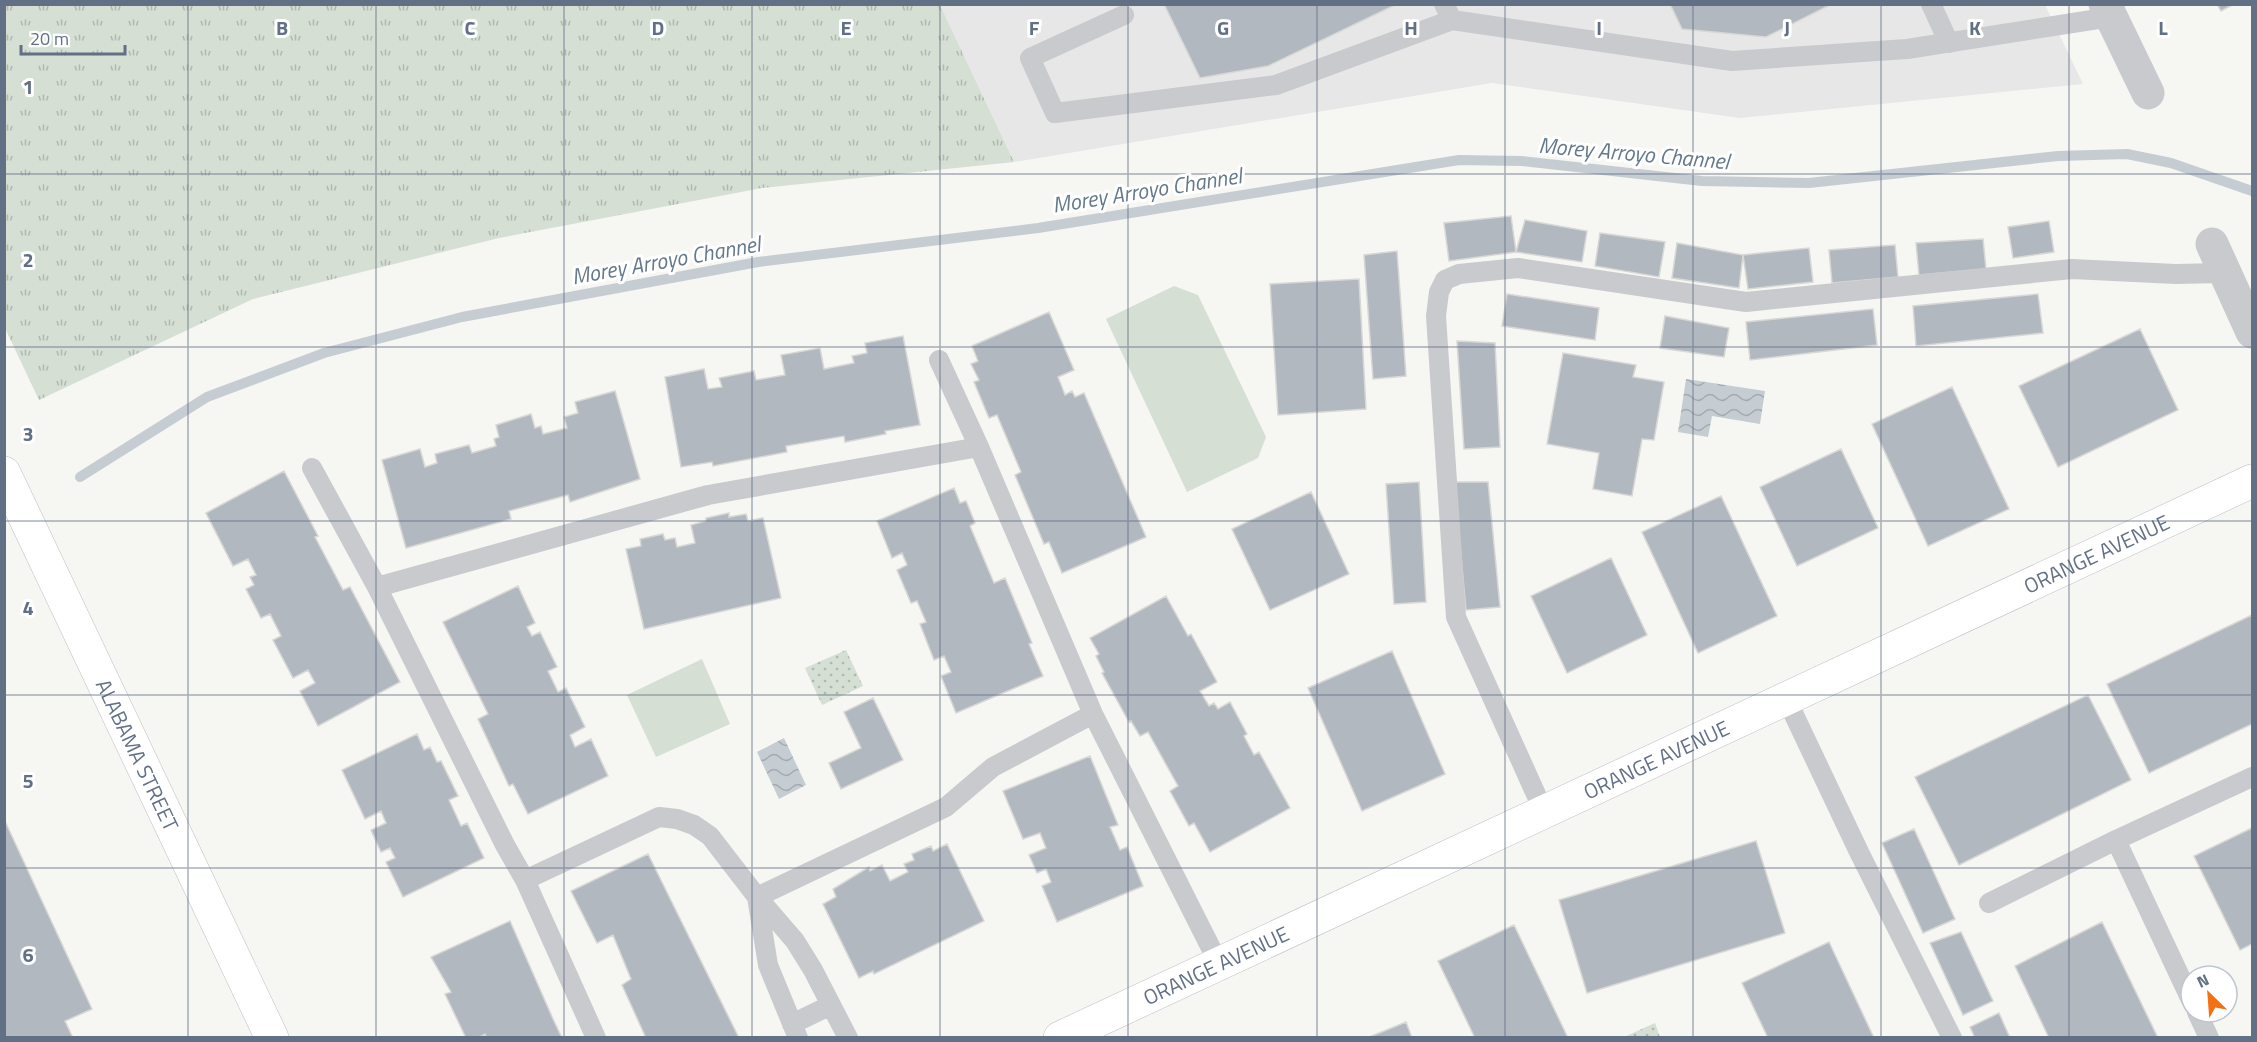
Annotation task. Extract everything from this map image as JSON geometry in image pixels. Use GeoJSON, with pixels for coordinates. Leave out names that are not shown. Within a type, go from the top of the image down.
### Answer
{"type":"FeatureCollection","features":[{"type":"Feature","properties":{"kind":"street"},"geometry":{"type":"LineString","coordinates":[[2108,10],[2148,93]]}},
{"type":"Feature","properties":{"kind":"street"},"geometry":{"type":"LineString","coordinates":[[2218,259],[2253,332]]}},
{"type":"Feature","properties":{"kind":"street","name":"ALABAMA STREET"},"geometry":{"type":"LineString","coordinates":[[4,472],[272,1038]]}},
{"type":"Feature","properties":{"kind":"street","name":"ORANGE AVENUE"},"geometry":{"type":"LineString","coordinates":[[1060,1038],[2253,481]]}},
{"type":"Feature","properties":{"kind":"lane"},"geometry":{"type":"LineString","coordinates":[[1931,4],[1949,43]]}},
{"type":"Feature","properties":{"kind":"lane"},"geometry":{"type":"LineString","coordinates":[[1124,15],[1030,58],[1055,113],[1276,85],[1448,12],[1732,61],[1907,49],[1949,43],[2108,10]]}},
{"type":"Feature","properties":{"kind":"lane"},"geometry":{"type":"LineString","coordinates":[[1544,812],[1456,617],[1436,316],[1438,292],[1445,280],[1459,274],[1518,268],[1746,302],[2072,268],[2175,274],[2218,259]]}},
{"type":"Feature","properties":{"kind":"lane"},"geometry":{"type":"LineString","coordinates":[[939,360],[979,447],[1093,714],[1219,964]]}},
{"type":"Feature","properties":{"kind":"lane"},"geometry":{"type":"LineString","coordinates":[[377,587],[708,495],[979,447]]}},
{"type":"Feature","properties":{"kind":"lane"},"geometry":{"type":"LineString","coordinates":[[312,468],[377,587],[505,845],[525,880],[596,1038]]}},
{"type":"Feature","properties":{"kind":"lane"},"geometry":{"type":"LineString","coordinates":[[1786,698],[1859,852],[1952,1038]]}},
{"type":"Feature","properties":{"kind":"lane"},"geometry":{"type":"LineString","coordinates":[[757,897],[945,807],[993,767],[1093,714]]}},
{"type":"Feature","properties":{"kind":"lane"},"geometry":{"type":"LineString","coordinates":[[1989,903],[2116,840],[2253,777]]}},
{"type":"Feature","properties":{"kind":"lane"},"geometry":{"type":"LineString","coordinates":[[525,880],[659,817],[677,819],[694,825],[710,836],[757,897],[795,941],[848,1038]]}},
{"type":"Feature","properties":{"kind":"lane"},"geometry":{"type":"LineString","coordinates":[[2116,840],[2179,974]]}},
{"type":"Feature","properties":{"kind":"lane"},"geometry":{"type":"LineString","coordinates":[[757,897],[768,965],[795,1031],[831,1005]]}},
{"type":"Feature","properties":{"kind":"lane"},"geometry":{"type":"LineString","coordinates":[[2203,1024],[2209,1038]]}},
{"type":"Feature","properties":{"kind":"shaded area"},"geometry":{"type":"Polygon","coordinates":[[[940,5],[2045,5],[2083,84],[1740,118],[1492,83],[1014,162],[940,5]]]}},
{"type":"Feature","properties":{"kind":"green space"},"geometry":{"type":"Polygon","coordinates":[[[5,4],[940,5],[1014,162],[762,188],[499,238],[253,299],[39,400],[5,328],[5,4]]]}},
{"type":"Feature","properties":{"kind":"green space"},"geometry":{"type":"Polygon","coordinates":[[[1174,286],[1198,295],[1266,437],[1258,458],[1187,492],[1106,319],[1174,286]]]}},
{"type":"Feature","properties":{"kind":"green space"},"geometry":{"type":"Polygon","coordinates":[[[846,650],[863,686],[822,705],[805,668],[846,650]]]}},
{"type":"Feature","properties":{"kind":"green space"},"geometry":{"type":"Polygon","coordinates":[[[702,659],[730,724],[656,757],[627,695],[702,659]]]}},
{"type":"Feature","properties":{"kind":"green space"},"geometry":{"type":"Polygon","coordinates":[[[1655,1023],[1660,1037],[1624,1037],[1655,1023]]]}},
{"type":"Feature","properties":{"kind":"water"},"geometry":{"type":"Polygon","coordinates":[[[1686,379],[1765,391],[1760,424],[1712,416],[1708,437],[1678,432],[1686,379]]]}},
{"type":"Feature","properties":{"kind":"water"},"geometry":{"type":"Polygon","coordinates":[[[784,738],[806,785],[779,799],[757,752],[784,738]]]}},
{"type":"Feature","properties":{"kind":"building"},"geometry":{"type":"Polygon","coordinates":[[[1164,4],[1397,4],[1268,66],[1200,78],[1164,4]]]}},
{"type":"Feature","properties":{"kind":"building"},"geometry":{"type":"Polygon","coordinates":[[[1670,4],[1832,4],[1766,37],[1682,29],[1670,4]]]}},
{"type":"Feature","properties":{"kind":"building"},"geometry":{"type":"Polygon","coordinates":[[[2217,4],[2234,4],[2221,11],[2217,4]]]}},
{"type":"Feature","properties":{"kind":"building"},"geometry":{"type":"Polygon","coordinates":[[[1511,216],[1516,252],[1449,261],[1444,223],[1511,216]]]}},
{"type":"Feature","properties":{"kind":"building"},"geometry":{"type":"Polygon","coordinates":[[[1525,220],[1587,231],[1582,262],[1516,252],[1525,220]]]}},
{"type":"Feature","properties":{"kind":"building"},"geometry":{"type":"Polygon","coordinates":[[[2049,221],[2054,252],[2013,258],[2008,227],[2049,221]]]}},
{"type":"Feature","properties":{"kind":"building"},"geometry":{"type":"Polygon","coordinates":[[[1600,233],[1665,242],[1659,277],[1595,266],[1600,233]]]}},
{"type":"Feature","properties":{"kind":"building"},"geometry":{"type":"Polygon","coordinates":[[[1983,239],[1986,269],[1919,275],[1916,243],[1983,239]]]}},
{"type":"Feature","properties":{"kind":"building"},"geometry":{"type":"Polygon","coordinates":[[[1677,243],[1743,255],[1739,288],[1672,278],[1677,243]]]}},
{"type":"Feature","properties":{"kind":"building"},"geometry":{"type":"Polygon","coordinates":[[[1895,245],[1898,277],[1832,283],[1829,250],[1895,245]]]}},
{"type":"Feature","properties":{"kind":"building"},"geometry":{"type":"Polygon","coordinates":[[[1809,248],[1813,282],[1748,289],[1743,255],[1809,248]]]}},
{"type":"Feature","properties":{"kind":"building"},"geometry":{"type":"Polygon","coordinates":[[[1397,251],[1406,376],[1373,379],[1364,255],[1397,251]]]}},
{"type":"Feature","properties":{"kind":"building"},"geometry":{"type":"Polygon","coordinates":[[[1359,279],[1366,409],[1278,415],[1270,284],[1359,279]]]}},
{"type":"Feature","properties":{"kind":"building"},"geometry":{"type":"Polygon","coordinates":[[[1507,294],[1599,308],[1595,340],[1502,326],[1507,294]]]}},
{"type":"Feature","properties":{"kind":"building"},"geometry":{"type":"Polygon","coordinates":[[[2038,294],[2043,333],[1916,346],[1913,306],[2038,294]]]}},
{"type":"Feature","properties":{"kind":"building"},"geometry":{"type":"Polygon","coordinates":[[[1873,309],[1877,345],[1750,360],[1746,322],[1873,309]]]}},
{"type":"Feature","properties":{"kind":"building"},"geometry":{"type":"Polygon","coordinates":[[[1049,312],[1074,370],[1058,377],[1065,395],[1072,391],[1075,397],[1084,393],[1146,537],[1062,573],[1049,542],[1044,544],[1015,475],[1021,472],[997,415],[989,418],[974,382],[979,380],[971,364],[978,361],[972,346],[1049,312]]]}},
{"type":"Feature","properties":{"kind":"building"},"geometry":{"type":"Polygon","coordinates":[[[1665,316],[1729,328],[1724,357],[1660,348],[1665,316]]]}},
{"type":"Feature","properties":{"kind":"building"},"geometry":{"type":"Polygon","coordinates":[[[2140,329],[2178,410],[2058,467],[2019,386],[2140,329]]]}},
{"type":"Feature","properties":{"kind":"building"},"geometry":{"type":"Polygon","coordinates":[[[903,336],[920,425],[885,431],[886,434],[845,442],[844,436],[786,446],[787,452],[713,466],[712,462],[681,467],[665,377],[704,369],[708,389],[722,387],[719,378],[754,371],[756,380],[785,375],[781,355],[820,348],[824,369],[854,363],[852,356],[867,353],[865,343],[903,336]]]}},
{"type":"Feature","properties":{"kind":"building"},"geometry":{"type":"Polygon","coordinates":[[[1457,341],[1495,343],[1500,447],[1464,449],[1457,341]]]}},
{"type":"Feature","properties":{"kind":"building"},"geometry":{"type":"Polygon","coordinates":[[[1563,353],[1636,365],[1633,377],[1664,382],[1654,440],[1642,439],[1632,496],[1593,489],[1599,453],[1547,444],[1563,353]]]}},
{"type":"Feature","properties":{"kind":"building"},"geometry":{"type":"Polygon","coordinates":[[[1952,387],[2009,509],[1928,546],[1872,424],[1952,387]]]}},
{"type":"Feature","properties":{"kind":"building"},"geometry":{"type":"Polygon","coordinates":[[[615,391],[640,479],[570,502],[568,495],[509,511],[511,519],[406,548],[382,460],[420,449],[425,467],[437,463],[435,454],[469,445],[472,453],[496,446],[494,439],[499,437],[496,425],[531,414],[535,428],[541,426],[543,434],[567,428],[564,417],[578,413],[575,402],[615,391]]]}},
{"type":"Feature","properties":{"kind":"building"},"geometry":{"type":"Polygon","coordinates":[[[1841,449],[1878,528],[1797,566],[1760,487],[1841,449]]]}},
{"type":"Feature","properties":{"kind":"building"},"geometry":{"type":"Polygon","coordinates":[[[284,471],[343,590],[350,587],[400,682],[318,726],[300,691],[315,683],[308,670],[293,678],[273,640],[281,636],[270,614],[261,618],[246,589],[254,585],[250,577],[256,575],[248,559],[233,566],[206,513],[284,471]]]}},
{"type":"Feature","properties":{"kind":"building"},"geometry":{"type":"Polygon","coordinates":[[[1419,482],[1426,602],[1394,604],[1386,484],[1419,482]]]}},
{"type":"Feature","properties":{"kind":"building"},"geometry":{"type":"Polygon","coordinates":[[[1454,482],[1488,482],[1500,607],[1466,610],[1454,482]]]}},
{"type":"Feature","properties":{"kind":"building"},"geometry":{"type":"Polygon","coordinates":[[[954,488],[960,503],[966,501],[975,523],[970,526],[994,583],[1005,578],[1043,676],[956,713],[941,676],[951,672],[944,656],[934,660],[920,624],[926,622],[917,601],[911,603],[897,570],[907,565],[902,553],[892,558],[877,521],[954,488]]]}},
{"type":"Feature","properties":{"kind":"building"},"geometry":{"type":"Polygon","coordinates":[[[1311,492],[1349,574],[1270,610],[1232,529],[1311,492]]]}},
{"type":"Feature","properties":{"kind":"building"},"geometry":{"type":"Polygon","coordinates":[[[1721,496],[1777,616],[1698,653],[1642,532],[1721,496]]]}},
{"type":"Feature","properties":{"kind":"building"},"geometry":{"type":"Polygon","coordinates":[[[729,513],[729,517],[746,514],[748,521],[763,518],[781,598],[644,629],[626,549],[641,546],[640,539],[663,534],[665,540],[675,538],[677,547],[695,543],[691,525],[706,521],[706,518],[729,513]]]}},
{"type":"Feature","properties":{"kind":"building"},"geometry":{"type":"Polygon","coordinates":[[[1611,558],[1647,635],[1567,673],[1531,596],[1611,558]]]}},
{"type":"Feature","properties":{"kind":"building"},"geometry":{"type":"Polygon","coordinates":[[[518,586],[535,623],[527,627],[532,636],[540,632],[557,667],[548,671],[558,692],[566,688],[585,727],[570,735],[575,747],[591,739],[608,776],[528,814],[513,784],[509,786],[478,719],[488,714],[443,622],[518,586]]]}},
{"type":"Feature","properties":{"kind":"building"},"geometry":{"type":"Polygon","coordinates":[[[1166,596],[1188,636],[1191,634],[1217,682],[1200,691],[1209,706],[1214,703],[1218,709],[1230,702],[1247,734],[1244,736],[1254,755],[1259,752],[1290,808],[1210,852],[1194,823],[1189,826],[1170,791],[1178,786],[1148,732],[1140,736],[1131,721],[1129,722],[1102,673],[1104,672],[1096,656],[1099,654],[1090,638],[1166,596]]]}},
{"type":"Feature","properties":{"kind":"building"},"geometry":{"type":"Polygon","coordinates":[[[2252,615],[2252,724],[2149,773],[2107,684],[2252,615]]]}},
{"type":"Feature","properties":{"kind":"building"},"geometry":{"type":"Polygon","coordinates":[[[1392,651],[1445,774],[1362,811],[1308,688],[1392,651]]]}},
{"type":"Feature","properties":{"kind":"building"},"geometry":{"type":"Polygon","coordinates":[[[2088,695],[2131,780],[1959,865],[1915,777],[2088,695]]]}},
{"type":"Feature","properties":{"kind":"building"},"geometry":{"type":"Polygon","coordinates":[[[873,698],[903,760],[841,789],[829,763],[861,748],[844,712],[873,698]]]}},
{"type":"Feature","properties":{"kind":"building"},"geometry":{"type":"Polygon","coordinates":[[[417,734],[424,750],[430,747],[437,762],[441,761],[458,796],[449,800],[461,826],[467,823],[484,858],[403,897],[386,862],[395,858],[390,848],[381,852],[371,830],[386,823],[381,811],[365,819],[342,770],[417,734]]]}},
{"type":"Feature","properties":{"kind":"building"},"geometry":{"type":"Polygon","coordinates":[[[1090,756],[1118,825],[1110,827],[1120,850],[1127,847],[1143,886],[1057,922],[1042,886],[1051,882],[1046,869],[1037,873],[1029,855],[1046,848],[1040,833],[1023,839],[1003,791],[1090,756]]]}},
{"type":"Feature","properties":{"kind":"building"},"geometry":{"type":"Polygon","coordinates":[[[4,819],[92,1009],[65,1021],[73,1038],[4,1038],[4,819]]]}},
{"type":"Feature","properties":{"kind":"building"},"geometry":{"type":"Polygon","coordinates":[[[2252,828],[2252,944],[2240,950],[2194,856],[2252,828]]]}},
{"type":"Feature","properties":{"kind":"building"},"geometry":{"type":"Polygon","coordinates":[[[1914,829],[1955,919],[1923,933],[1882,843],[1914,829]]]}},
{"type":"Feature","properties":{"kind":"building"},"geometry":{"type":"Polygon","coordinates":[[[1756,841],[1785,933],[1587,993],[1559,900],[1756,841]]]}},
{"type":"Feature","properties":{"kind":"building"},"geometry":{"type":"Polygon","coordinates":[[[947,844],[984,921],[874,974],[873,971],[859,978],[823,904],[836,897],[833,889],[869,867],[870,871],[882,865],[890,881],[908,872],[904,864],[914,860],[912,854],[931,846],[933,851],[947,844]]]}},
{"type":"Feature","properties":{"kind":"building"},"geometry":{"type":"Polygon","coordinates":[[[648,854],[739,1038],[646,1038],[622,985],[631,979],[613,935],[597,943],[571,891],[648,854]]]}},
{"type":"Feature","properties":{"kind":"building"},"geometry":{"type":"Polygon","coordinates":[[[510,921],[562,1038],[487,1038],[485,1034],[478,1038],[466,1038],[445,994],[451,992],[431,957],[510,921]]]}},
{"type":"Feature","properties":{"kind":"building"},"geometry":{"type":"Polygon","coordinates":[[[2102,922],[2158,1038],[2049,1038],[2015,966],[2102,922]]]}},
{"type":"Feature","properties":{"kind":"building"},"geometry":{"type":"Polygon","coordinates":[[[1514,925],[1568,1038],[1475,1038],[1438,961],[1514,925]]]}},
{"type":"Feature","properties":{"kind":"building"},"geometry":{"type":"Polygon","coordinates":[[[1961,932],[1993,1001],[1963,1015],[1930,943],[1961,932]]]}},
{"type":"Feature","properties":{"kind":"building"},"geometry":{"type":"Polygon","coordinates":[[[1829,942],[1874,1038],[1768,1038],[1742,983],[1829,942]]]}},
{"type":"Feature","properties":{"kind":"building"},"geometry":{"type":"Polygon","coordinates":[[[1999,1013],[2010,1038],[1975,1038],[1970,1027],[1999,1013]]]}},
{"type":"Feature","properties":{"kind":"building"},"geometry":{"type":"Polygon","coordinates":[[[1406,1022],[1412,1038],[1367,1038],[1406,1022]]]}},
{"type":"Feature","properties":{"kind":"waterway","name":"Morey Arroyo Channel"},"geometry":{"type":"LineString","coordinates":[[80,477],[207,397],[324,353],[462,317],[758,262],[1038,228],[1459,160],[1522,161],[1702,181],[1809,183],[2058,156],[2127,154],[2171,163],[2252,191]]}}]}
